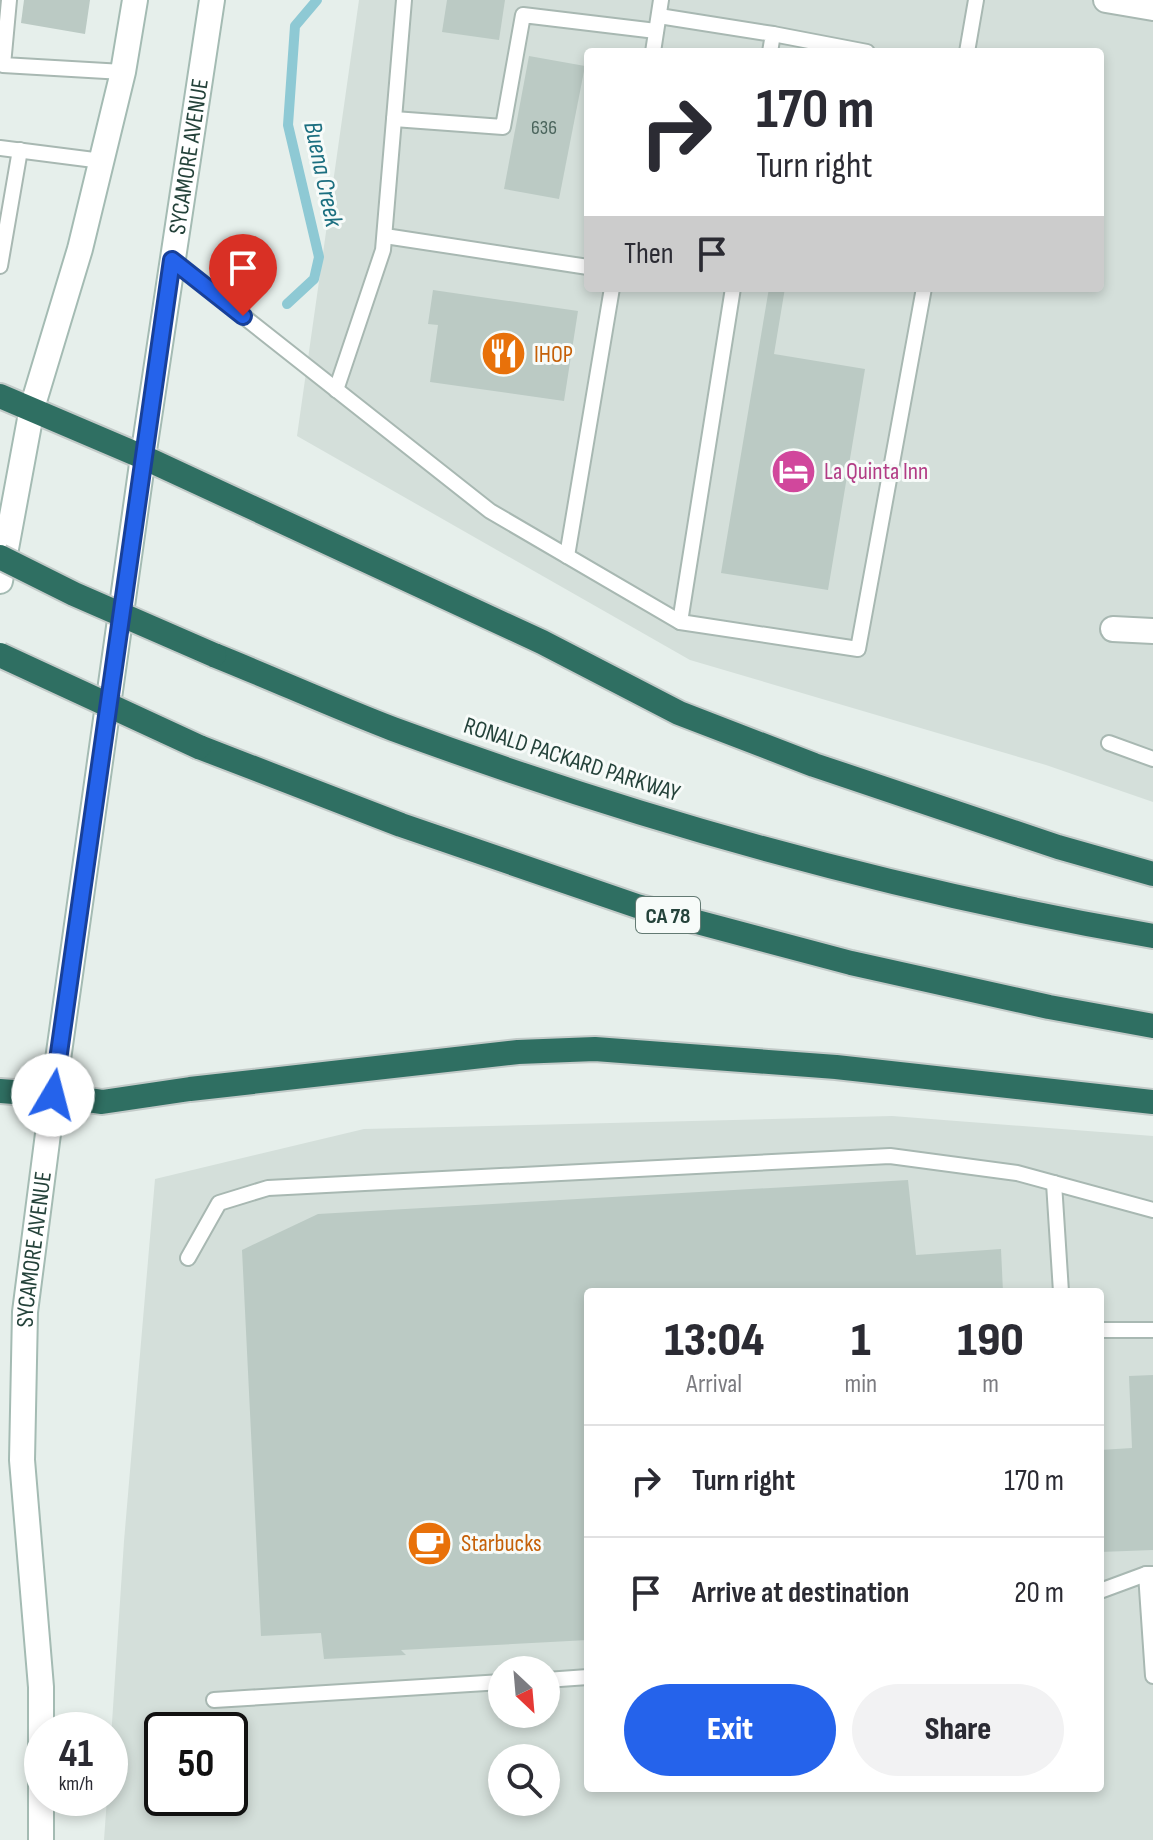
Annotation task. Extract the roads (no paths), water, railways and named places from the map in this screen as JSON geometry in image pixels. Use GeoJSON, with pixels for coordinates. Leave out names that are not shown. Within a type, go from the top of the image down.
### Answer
{"type":"FeatureCollection","features":[{"type":"Feature","properties":{"kind":"highway"},"geometry":{"type":"LineString","coordinates":[[0,396],[143,457],[553,647],[679,713],[814,765],[1058,847],[1153,874]]}},
{"type":"Feature","properties":{"kind":"highway","name":"RONALD PACKARD PARKWAY"},"geometry":{"type":"LineString","coordinates":[[0,557],[74,594],[392,728],[596,799],[935,893],[1153,936]]}},
{"type":"Feature","properties":{"kind":"highway","name":"CA 78"},"geometry":{"type":"LineString","coordinates":[[0,655],[199,747],[401,825],[637,906],[851,963],[1049,1007],[1153,1026]]}},
{"type":"Feature","properties":{"kind":"highway"},"geometry":{"type":"LineString","coordinates":[[0,1091],[102,1102],[487,1055],[595,1049],[836,1067],[1153,1102]]}},
{"type":"Feature","properties":{"kind":"main road"},"geometry":{"type":"LineString","coordinates":[[0,581],[32,408],[80,249],[123,72],[135,0]]}},
{"type":"Feature","properties":{"kind":"main road","name":"SYCAMORE AVENUE"},"geometry":{"type":"LineString","coordinates":[[41,1840],[41,1687],[22,1447],[25,1312],[143,457],[212,0]]}},
{"type":"Feature","properties":{"kind":"main road"},"geometry":{"type":"LineString","coordinates":[[1106,0],[1153,8]]}},
{"type":"Feature","properties":{"kind":"main road"},"geometry":{"type":"LineString","coordinates":[[1113,629],[1153,631]]}},
{"type":"Feature","properties":{"kind":"lane"},"geometry":{"type":"LineString","coordinates":[[9,0],[1,65],[123,72]]}},
{"type":"Feature","properties":{"kind":"lane"},"geometry":{"type":"LineString","coordinates":[[336,390],[383,250],[404,0]]}},
{"type":"Feature","properties":{"kind":"lane"},"geometry":{"type":"LineString","coordinates":[[654,48],[661,0]]}},
{"type":"Feature","properties":{"kind":"lane"},"geometry":{"type":"LineString","coordinates":[[968,48],[976,0]]}},
{"type":"Feature","properties":{"kind":"lane"},"geometry":{"type":"LineString","coordinates":[[394,119],[503,127],[523,15],[656,31]]}},
{"type":"Feature","properties":{"kind":"lane"},"geometry":{"type":"LineString","coordinates":[[659,16],[846,48]]}},
{"type":"Feature","properties":{"kind":"lane"},"geometry":{"type":"LineString","coordinates":[[771,48],[773,34]]}},
{"type":"Feature","properties":{"kind":"lane"},"geometry":{"type":"LineString","coordinates":[[0,148],[102,161]]}},
{"type":"Feature","properties":{"kind":"lane"},"geometry":{"type":"LineString","coordinates":[[0,266],[20,150]]}},
{"type":"Feature","properties":{"kind":"lane"},"geometry":{"type":"LineString","coordinates":[[385,236],[584,266]]}},
{"type":"Feature","properties":{"kind":"lane"},"geometry":{"type":"LineString","coordinates":[[172,260],[490,511],[680,622],[858,649],[923,292]]}},
{"type":"Feature","properties":{"kind":"lane"},"geometry":{"type":"LineString","coordinates":[[567,556],[611,292]]}},
{"type":"Feature","properties":{"kind":"lane"},"geometry":{"type":"LineString","coordinates":[[680,622],[732,292]]}},
{"type":"Feature","properties":{"kind":"lane"},"geometry":{"type":"LineString","coordinates":[[1109,743],[1153,759]]}},
{"type":"Feature","properties":{"kind":"lane"},"geometry":{"type":"LineString","coordinates":[[188,1258],[219,1203],[268,1188],[890,1156],[1017,1173],[1153,1210]]}},
{"type":"Feature","properties":{"kind":"lane"},"geometry":{"type":"LineString","coordinates":[[1054,1183],[1061,1288]]}},
{"type":"Feature","properties":{"kind":"lane"},"geometry":{"type":"LineString","coordinates":[[1104,1330],[1153,1330]]}},
{"type":"Feature","properties":{"kind":"lane"},"geometry":{"type":"LineString","coordinates":[[1104,1590],[1149,1574],[1153,1676]]}},
{"type":"Feature","properties":{"kind":"lane"},"geometry":{"type":"LineString","coordinates":[[560,1679],[584,1677]]}},
{"type":"Feature","properties":{"kind":"lane"},"geometry":{"type":"LineString","coordinates":[[214,1700],[488,1683]]}},
{"type":"Feature","properties":{"kind":"waterway","name":"Buena Creek"},"geometry":{"type":"LineString","coordinates":[[287,304],[314,279],[319,257],[288,125],[295,26],[317,0]]}},
{"type":"Feature","properties":{"kind":"place","name":"IHOP"},"geometry":{"type":"Point","coordinates":[503,354]}},
{"type":"Feature","properties":{"kind":"place","name":"La Quinta Inn"},"geometry":{"type":"Point","coordinates":[793,471]}},
{"type":"Feature","properties":{"kind":"place","name":"Starbucks"},"geometry":{"type":"Point","coordinates":[430,1543]}}]}
